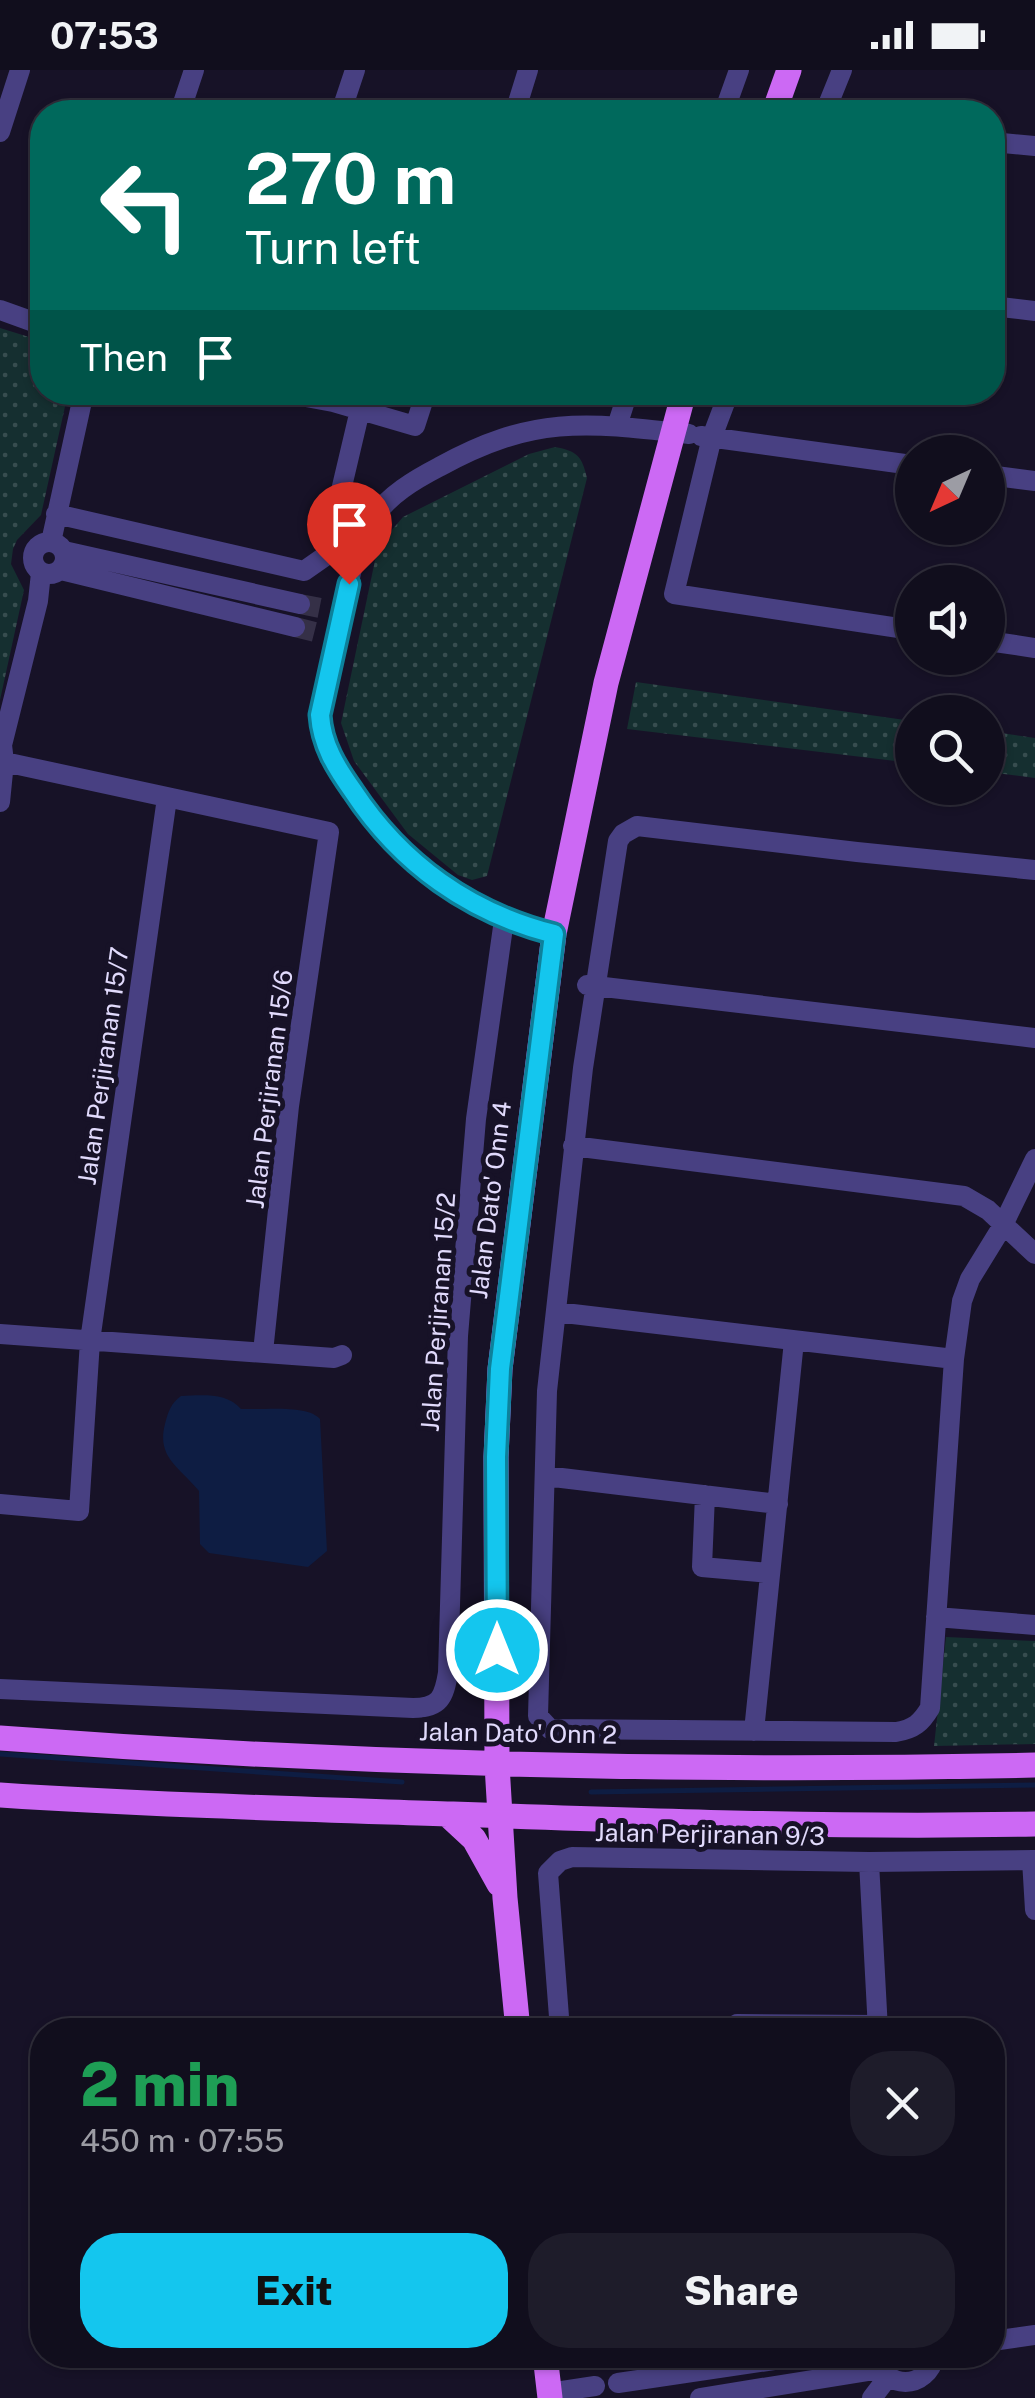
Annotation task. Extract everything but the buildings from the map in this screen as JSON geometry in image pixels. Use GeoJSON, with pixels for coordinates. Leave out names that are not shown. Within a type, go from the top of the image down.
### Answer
{"type":"FeatureCollection","features":[{"type":"Feature","properties":{"kind":"main road"},"geometry":{"type":"LineString","coordinates":[[778,100],[789,70]]}},
{"type":"Feature","properties":{"kind":"main road","name":"Jalan Dato' Onn 4"},"geometry":{"type":"LineString","coordinates":[[517,2018],[504,1898],[497,1765],[496,1457],[500,1369],[576,983],[554,934],[606,684],[692,435],[686,405]]}},
{"type":"Feature","properties":{"kind":"main road","name":"Jalan Dato' Onn 2"},"geometry":{"type":"LineString","coordinates":[[0,1738],[150,1750],[497,1765],[1035,1765]]}},
{"type":"Feature","properties":{"kind":"main road"},"geometry":{"type":"LineString","coordinates":[[0,1795],[550,1819],[934,1826],[1035,1824]]}},
{"type":"Feature","properties":{"kind":"main road"},"geometry":{"type":"LineString","coordinates":[[447,1814],[466,1829],[480,1848],[504,1898]]}},
{"type":"Feature","properties":{"kind":"main road"},"geometry":{"type":"LineString","coordinates":[[504,1898],[519,1843],[526,1831],[550,1819]]}},
{"type":"Feature","properties":{"kind":"main road"},"geometry":{"type":"LineString","coordinates":[[547,2368],[550,2395]]}},
{"type":"Feature","properties":{"kind":"street"},"geometry":{"type":"LineString","coordinates":[[0,132],[20,70]]}},
{"type":"Feature","properties":{"kind":"street"},"geometry":{"type":"LineString","coordinates":[[184,100],[194,70]]}},
{"type":"Feature","properties":{"kind":"street"},"geometry":{"type":"LineString","coordinates":[[345,100],[355,70]]}},
{"type":"Feature","properties":{"kind":"street"},"geometry":{"type":"LineString","coordinates":[[519,100],[528,70]]}},
{"type":"Feature","properties":{"kind":"street"},"geometry":{"type":"LineString","coordinates":[[728,100],[739,70]]}},
{"type":"Feature","properties":{"kind":"street"},"geometry":{"type":"LineString","coordinates":[[830,100],[842,70]]}},
{"type":"Feature","properties":{"kind":"street"},"geometry":{"type":"LineString","coordinates":[[1005,143],[1035,146]]}},
{"type":"Feature","properties":{"kind":"street"},"geometry":{"type":"LineString","coordinates":[[1005,308],[1035,312]]}},
{"type":"Feature","properties":{"kind":"street"},"geometry":{"type":"LineString","coordinates":[[0,310],[30,321]]}},
{"type":"Feature","properties":{"kind":"street"},"geometry":{"type":"LineString","coordinates":[[0,802],[2,745],[38,602],[54,559],[56,514],[81,405]]}},
{"type":"Feature","properties":{"kind":"street"},"geometry":{"type":"LineString","coordinates":[[338,405],[415,426],[422,405]]}},
{"type":"Feature","properties":{"kind":"street"},"geometry":{"type":"LineString","coordinates":[[617,426],[624,405]]}},
{"type":"Feature","properties":{"kind":"street"},"geometry":{"type":"LineString","coordinates":[[717,405],[692,435],[674,594],[895,627]]}},
{"type":"Feature","properties":{"kind":"street"},"geometry":{"type":"LineString","coordinates":[[56,514],[304,571],[324,557],[360,410]]}},
{"type":"Feature","properties":{"kind":"street"},"geometry":{"type":"LineString","coordinates":[[554,934],[504,920],[419,869],[385,835],[341,773],[321,734],[328,635],[372,519],[417,478],[472,448],[522,430],[554,425],[617,426],[895,463]]}},
{"type":"Feature","properties":{"kind":"street"},"geometry":{"type":"LineString","coordinates":[[1005,477],[1035,481]]}},
{"type":"Feature","properties":{"kind":"street"},"geometry":{"type":"LineString","coordinates":[[54,559],[300,604]]}},
{"type":"Feature","properties":{"kind":"street"},"geometry":{"type":"LineString","coordinates":[[54,559],[295,627]]}},
{"type":"Feature","properties":{"kind":"street"},"geometry":{"type":"LineString","coordinates":[[1005,644],[1035,648]]}},
{"type":"Feature","properties":{"kind":"street"},"geometry":{"type":"LineString","coordinates":[[2,762],[167,798]]}},
{"type":"Feature","properties":{"kind":"street","name":"Jalan Perjiranan 15/6"},"geometry":{"type":"LineString","coordinates":[[167,798],[329,832],[289,1106],[262,1352]]}},
{"type":"Feature","properties":{"kind":"street","name":"Jalan Perjiranan 15/7"},"geometry":{"type":"LineString","coordinates":[[0,1504],[79,1511],[90,1341],[167,798]]}},
{"type":"Feature","properties":{"kind":"street"},"geometry":{"type":"LineString","coordinates":[[1035,870],[636,826],[618,842],[576,983],[574,1146],[547,1390],[544,1722],[754,1731],[896,1732],[922,1722],[930,1708],[954,1360],[962,1301],[1035,1159]]}},
{"type":"Feature","properties":{"kind":"street","name":"Jalan Perjiranan 15/2"},"geometry":{"type":"LineString","coordinates":[[0,1689],[412,1708],[436,1705],[444,1698],[448,1673],[458,1336],[474,1139],[504,920]]}},
{"type":"Feature","properties":{"kind":"street"},"geometry":{"type":"LineString","coordinates":[[576,983],[1035,1038]]}},
{"type":"Feature","properties":{"kind":"street"},"geometry":{"type":"LineString","coordinates":[[574,1146],[964,1196],[988,1210],[1035,1254]]}},
{"type":"Feature","properties":{"kind":"street"},"geometry":{"type":"LineString","coordinates":[[556,1312],[954,1360]]}},
{"type":"Feature","properties":{"kind":"street"},"geometry":{"type":"LineString","coordinates":[[0,1334],[334,1358],[342,1355]]}},
{"type":"Feature","properties":{"kind":"street"},"geometry":{"type":"LineString","coordinates":[[754,1731],[794,1342]]}},
{"type":"Feature","properties":{"kind":"street"},"geometry":{"type":"LineString","coordinates":[[545,1476],[778,1504]]}},
{"type":"Feature","properties":{"kind":"street"},"geometry":{"type":"LineString","coordinates":[[704,1496],[702,1567],[770,1573]]}},
{"type":"Feature","properties":{"kind":"street"},"geometry":{"type":"LineString","coordinates":[[936,1617],[1035,1625]]}},
{"type":"Feature","properties":{"kind":"street","name":"Jalan Perjiranan 9/3"},"geometry":{"type":"LineString","coordinates":[[559,2018],[548,1873],[560,1861],[572,1857],[869,1862],[1033,1860]]}},
{"type":"Feature","properties":{"kind":"street"},"geometry":{"type":"LineString","coordinates":[[1033,1860],[1035,1910]]}},
{"type":"Feature","properties":{"kind":"street"},"geometry":{"type":"LineString","coordinates":[[869,1862],[877,2018]]}},
{"type":"Feature","properties":{"kind":"street"},"geometry":{"type":"LineString","coordinates":[[1005,2338],[1035,2335]]}},
{"type":"Feature","properties":{"kind":"street"},"geometry":{"type":"LineString","coordinates":[[618,2383],[720,2368]]}},
{"type":"Feature","properties":{"kind":"street"},"geometry":{"type":"LineString","coordinates":[[700,2398],[875,2368]]}},
{"type":"Feature","properties":{"kind":"street"},"geometry":{"type":"LineString","coordinates":[[872,2398],[881,2368]]}},
{"type":"Feature","properties":{"kind":"street"},"geometry":{"type":"LineString","coordinates":[[882,2368],[896,2381],[916,2390],[930,2368]]}},
{"type":"Feature","properties":{"kind":"street"},"geometry":{"type":"LineString","coordinates":[[550,2395],[595,2386]]}},
{"type":"Feature","properties":{"kind":"green space"},"geometry":{"type":"Polygon","coordinates":[[[0,328],[30,337],[30,405],[65,405],[41,515],[13,549],[11,564],[24,590],[0,700],[0,328]]]}},
{"type":"Feature","properties":{"kind":"green space"},"geometry":{"type":"Polygon","coordinates":[[[555,447],[577,456],[587,478],[487,876],[472,880],[458,875],[408,834],[354,761],[341,723],[378,546],[403,517],[529,454],[555,447]]]}},
{"type":"Feature","properties":{"kind":"green space"},"geometry":{"type":"Polygon","coordinates":[[[636,682],[895,719],[895,761],[627,729],[636,682]]]}},
{"type":"Feature","properties":{"kind":"green space"},"geometry":{"type":"Polygon","coordinates":[[[1005,734],[1035,738],[1035,778],[1005,774],[1005,734]]]}},
{"type":"Feature","properties":{"kind":"green space"},"geometry":{"type":"Polygon","coordinates":[[[946,1637],[1035,1641],[1035,1744],[934,1746],[946,1637]]]}},
{"type":"Feature","properties":{"kind":"water"},"geometry":{"type":"Polygon","coordinates":[[[181,1396],[213,1396],[229,1400],[241,1409],[306,1411],[320,1419],[327,1551],[308,1567],[209,1553],[200,1544],[199,1491],[172,1462],[164,1446],[167,1416],[181,1396]]]}},
{"type":"Feature","properties":{"kind":"waterway"},"geometry":{"type":"LineString","coordinates":[[0,1754],[402,1782]]}},
{"type":"Feature","properties":{"kind":"waterway"},"geometry":{"type":"LineString","coordinates":[[591,1792],[1035,1785]]}},
{"type":"Feature","properties":{"kind":"tunnel"},"geometry":{"type":"LineString","coordinates":[[300,604],[325,609]]}},
{"type":"Feature","properties":{"kind":"tunnel"},"geometry":{"type":"LineString","coordinates":[[295,627],[319,633]]}},
{"type":"Feature","properties":{"kind":"route"},"geometry":{"type":"LineString","coordinates":[[349,584],[320,715],[321,734],[341,773],[385,835],[419,869],[512,924],[554,934],[500,1369],[496,1457],[497,1650]]}}]}
